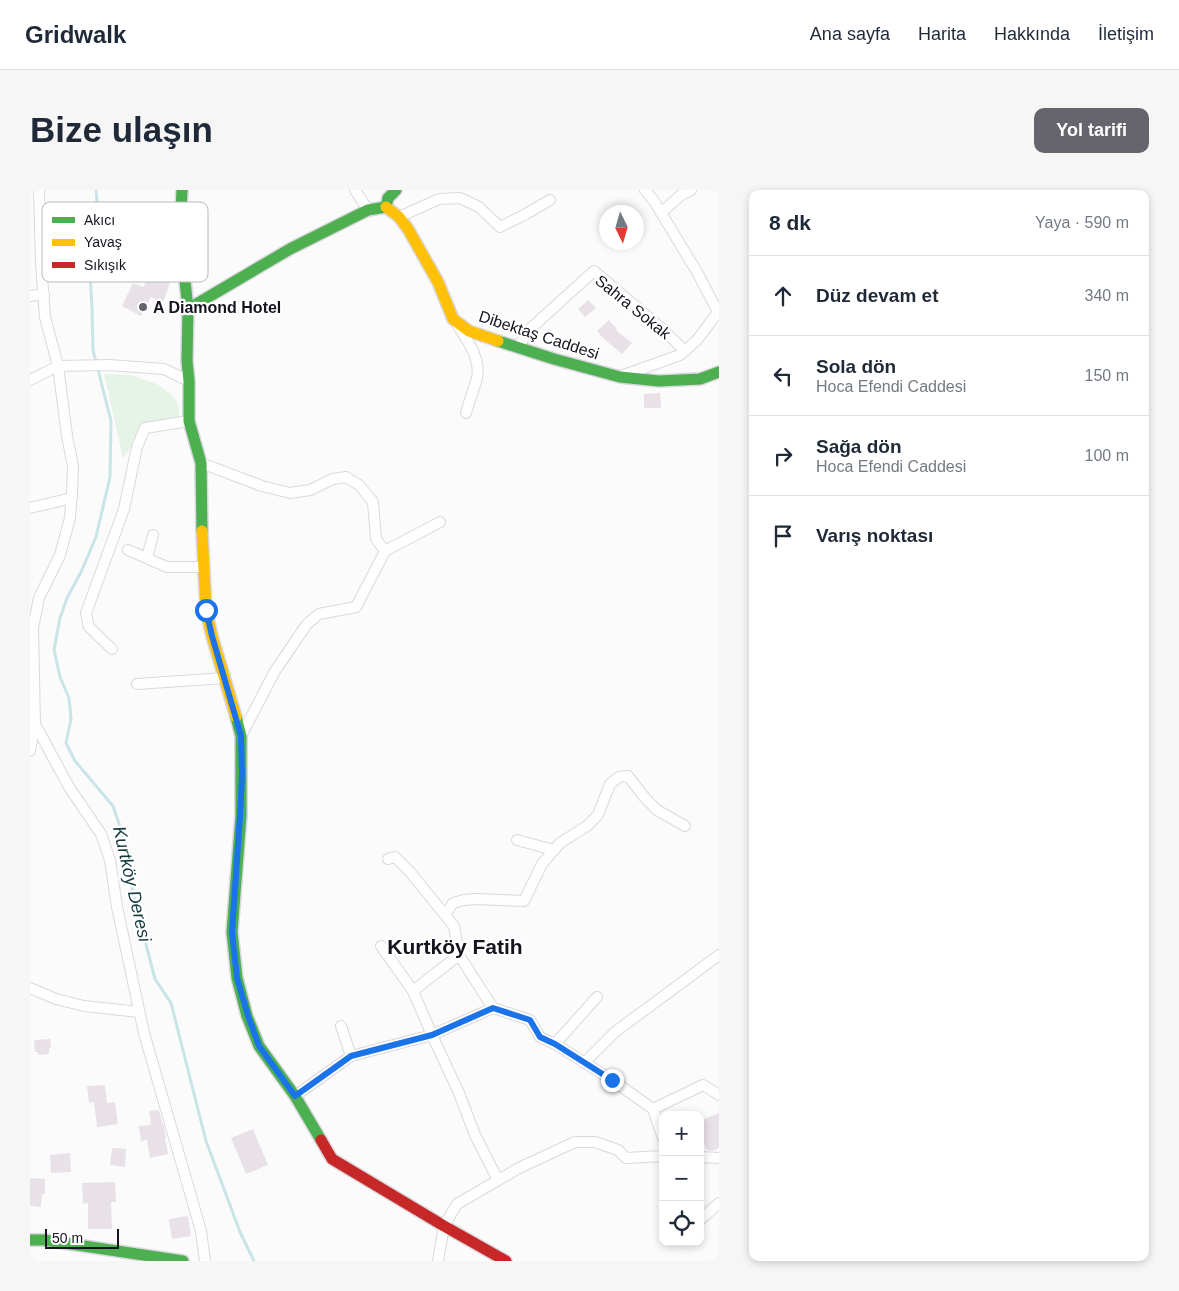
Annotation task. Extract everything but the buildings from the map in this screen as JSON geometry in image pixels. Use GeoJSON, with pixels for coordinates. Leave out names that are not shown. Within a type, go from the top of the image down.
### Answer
{"type":"FeatureCollection","features":[{"type":"Feature","properties":{"kind":"street"},"geometry":{"type":"LineString","coordinates":[[39,190],[42,273]]}},
{"type":"Feature","properties":{"kind":"street"},"geometry":{"type":"LineString","coordinates":[[355,190],[368,210]]}},
{"type":"Feature","properties":{"kind":"street"},"geometry":{"type":"LineString","coordinates":[[383,190],[386,208]]}},
{"type":"Feature","properties":{"kind":"street"},"geometry":{"type":"LineString","coordinates":[[386,208],[388,198],[396,190]]}},
{"type":"Feature","properties":{"kind":"street"},"geometry":{"type":"LineString","coordinates":[[620,377],[680,355],[697,340],[718,311],[697,272],[645,190]]}},
{"type":"Feature","properties":{"kind":"street"},"geometry":{"type":"LineString","coordinates":[[661,213],[681,195],[691,190]]}},
{"type":"Feature","properties":{"kind":"street"},"geometry":{"type":"LineString","coordinates":[[399,217],[439,199],[460,198],[480,207],[500,227],[550,200]]}},
{"type":"Feature","properties":{"kind":"street"},"geometry":{"type":"LineString","coordinates":[[188,309],[290,249],[368,210],[386,208]]}},
{"type":"Feature","properties":{"kind":"street","name":"Dibektaş Caddesi"},"geometry":{"type":"LineString","coordinates":[[386,208],[399,217],[408,229],[438,282],[453,319],[469,330],[554,359],[620,377],[659,381],[700,379],[719,372]]}},
{"type":"Feature","properties":{"kind":"street","name":"Sahra Sokak"},"geometry":{"type":"LineString","coordinates":[[518,347],[530,329],[594,271],[685,350]]}},
{"type":"Feature","properties":{"kind":"street"},"geometry":{"type":"LineString","coordinates":[[30,750],[35,724],[33,628],[38,598],[60,555],[70,518],[73,466],[58,366],[45,317],[43,282]]}},
{"type":"Feature","properties":{"kind":"street"},"geometry":{"type":"LineString","coordinates":[[185,282],[188,309],[189,421],[201,463],[206,610],[241,736],[242,775],[232,932],[237,978],[248,1016],[259,1046],[295,1096],[332,1159],[506,1261]]}},
{"type":"Feature","properties":{"kind":"street"},"geometry":{"type":"LineString","coordinates":[[30,296],[44,294]]}},
{"type":"Feature","properties":{"kind":"street"},"geometry":{"type":"LineString","coordinates":[[453,319],[473,349],[476,361],[477,377],[466,413]]}},
{"type":"Feature","properties":{"kind":"street"},"geometry":{"type":"LineString","coordinates":[[30,380],[58,366],[109,365],[164,369],[189,381]]}},
{"type":"Feature","properties":{"kind":"street"},"geometry":{"type":"LineString","coordinates":[[112,649],[89,626],[86,613],[124,509],[137,446],[145,428],[189,421]]}},
{"type":"Feature","properties":{"kind":"street"},"geometry":{"type":"LineString","coordinates":[[201,463],[262,486],[290,493],[310,490],[333,479],[346,477],[359,485],[374,502],[376,539],[386,551]]}},
{"type":"Feature","properties":{"kind":"street"},"geometry":{"type":"LineString","coordinates":[[30,508],[72,498]]}},
{"type":"Feature","properties":{"kind":"street"},"geometry":{"type":"LineString","coordinates":[[241,736],[275,671],[308,624],[319,614],[356,607],[386,551],[440,522]]}},
{"type":"Feature","properties":{"kind":"street"},"geometry":{"type":"LineString","coordinates":[[147,558],[153,535]]}},
{"type":"Feature","properties":{"kind":"street"},"geometry":{"type":"LineString","coordinates":[[128,550],[167,566],[204,568]]}},
{"type":"Feature","properties":{"kind":"street"},"geometry":{"type":"LineString","coordinates":[[137,684],[224,678]]}},
{"type":"Feature","properties":{"kind":"street"},"geometry":{"type":"LineString","coordinates":[[35,724],[69,787],[101,834],[110,860],[117,907],[144,1033],[201,1231],[205,1261]]}},
{"type":"Feature","properties":{"kind":"street"},"geometry":{"type":"LineString","coordinates":[[446,916],[454,904],[464,900],[524,900],[542,864],[560,843],[587,826],[598,815],[610,784],[619,777],[628,776],[645,798],[658,810],[685,826]]}},
{"type":"Feature","properties":{"kind":"street"},"geometry":{"type":"LineString","coordinates":[[517,840],[554,850]]}},
{"type":"Feature","properties":{"kind":"street"},"geometry":{"type":"LineString","coordinates":[[388,859],[395,857],[410,872],[454,926],[459,955],[493,1008],[530,1020],[540,1037],[555,1044],[612,1080],[653,1109],[659,1126]]}},
{"type":"Feature","properties":{"kind":"street"},"geometry":{"type":"LineString","coordinates":[[381,946],[413,991],[459,1093],[475,1135],[498,1180]]}},
{"type":"Feature","properties":{"kind":"street"},"geometry":{"type":"LineString","coordinates":[[413,991],[459,955]]}},
{"type":"Feature","properties":{"kind":"street"},"geometry":{"type":"LineString","coordinates":[[584,1063],[615,1032],[719,955]]}},
{"type":"Feature","properties":{"kind":"street"},"geometry":{"type":"LineString","coordinates":[[30,988],[56,999],[84,1006],[140,1012]]}},
{"type":"Feature","properties":{"kind":"street"},"geometry":{"type":"LineString","coordinates":[[555,1044],[597,997]]}},
{"type":"Feature","properties":{"kind":"street"},"geometry":{"type":"LineString","coordinates":[[295,1096],[351,1056],[432,1035],[493,1008]]}},
{"type":"Feature","properties":{"kind":"street"},"geometry":{"type":"LineString","coordinates":[[341,1026],[351,1056]]}},
{"type":"Feature","properties":{"kind":"street"},"geometry":{"type":"LineString","coordinates":[[653,1109],[703,1085],[719,1095]]}},
{"type":"Feature","properties":{"kind":"street"},"geometry":{"type":"LineString","coordinates":[[438,1261],[444,1226],[457,1204],[519,1168],[575,1142],[595,1142],[618,1150],[626,1158],[659,1156]]}},
{"type":"Feature","properties":{"kind":"street"},"geometry":{"type":"LineString","coordinates":[[704,1157],[719,1158]]}},
{"type":"Feature","properties":{"kind":"street"},"geometry":{"type":"LineString","coordinates":[[704,1216],[719,1203]]}},
{"type":"Feature","properties":{"kind":"street"},"geometry":{"type":"LineString","coordinates":[[30,1240],[44,1240],[183,1261]]}},
{"type":"Feature","properties":{"kind":"shaded area"},"geometry":{"type":"Polygon","coordinates":[[[104,374],[130,375],[157,384],[171,394],[178,403],[180,420],[140,435],[123,458],[104,374]]]}},
{"type":"Feature","properties":{"kind":"waterway","name":"Kurtköy Deresi"},"geometry":{"type":"LineString","coordinates":[[96,190],[97,202]]}},
{"type":"Feature","properties":{"kind":"waterway","name":"Kurtköy Deresi"},"geometry":{"type":"LineString","coordinates":[[90,282],[93,350],[111,421],[110,477],[96,537],[67,598],[60,618],[54,650],[60,677],[69,698],[71,719],[66,743],[75,761],[113,806],[124,838],[133,894],[155,979],[171,1003],[206,1141],[240,1232],[254,1261]]}},
{"type":"Feature","properties":{"kind":"traffic: fast"},"geometry":{"type":"LineString","coordinates":[[181,202],[182,190]]}},
{"type":"Feature","properties":{"kind":"traffic: fast"},"geometry":{"type":"LineString","coordinates":[[386,207],[388,198],[396,190]]}},
{"type":"Feature","properties":{"kind":"traffic: fast"},"geometry":{"type":"LineString","coordinates":[[202,531],[201,463],[189,421],[188,309],[290,249],[368,210],[386,207]]}},
{"type":"Feature","properties":{"kind":"traffic: fast"},"geometry":{"type":"LineString","coordinates":[[185,282],[188,309]]}},
{"type":"Feature","properties":{"kind":"traffic: fast"},"geometry":{"type":"LineString","coordinates":[[498,341],[620,377],[659,381],[700,379],[719,372]]}},
{"type":"Feature","properties":{"kind":"traffic: fast"},"geometry":{"type":"LineString","coordinates":[[236,717],[241,736],[241,816],[232,932],[237,978],[247,1016],[259,1046],[295,1096],[321,1140]]}},
{"type":"Feature","properties":{"kind":"traffic: fast"},"geometry":{"type":"LineString","coordinates":[[30,1240],[44,1240],[183,1261]]}},
{"type":"Feature","properties":{"kind":"traffic: slow"},"geometry":{"type":"LineString","coordinates":[[386,207],[399,217],[408,229],[438,282],[453,319],[469,331],[498,341]]}},
{"type":"Feature","properties":{"kind":"traffic: slow"},"geometry":{"type":"LineString","coordinates":[[202,531],[206,610],[236,717]]}},
{"type":"Feature","properties":{"kind":"traffic: jam"},"geometry":{"type":"LineString","coordinates":[[321,1140],[332,1159],[506,1261]]}},
{"type":"Feature","properties":{"kind":"place","name":"A Diamond Hotel"},"geometry":{"type":"Point","coordinates":[143,307]}},
{"type":"Feature","properties":{"kind":"district","name":"Kurtköy Fatih"},"geometry":{"type":"Point","coordinates":[455,946]}},
{"type":"Feature","properties":{"kind":"route"},"geometry":{"type":"LineString","coordinates":[[206,610],[241,736],[242,775],[232,932],[237,978],[259,1046],[295,1096],[351,1056],[432,1035],[493,1008],[530,1020],[540,1037],[555,1044],[612,1080]]}}]}
